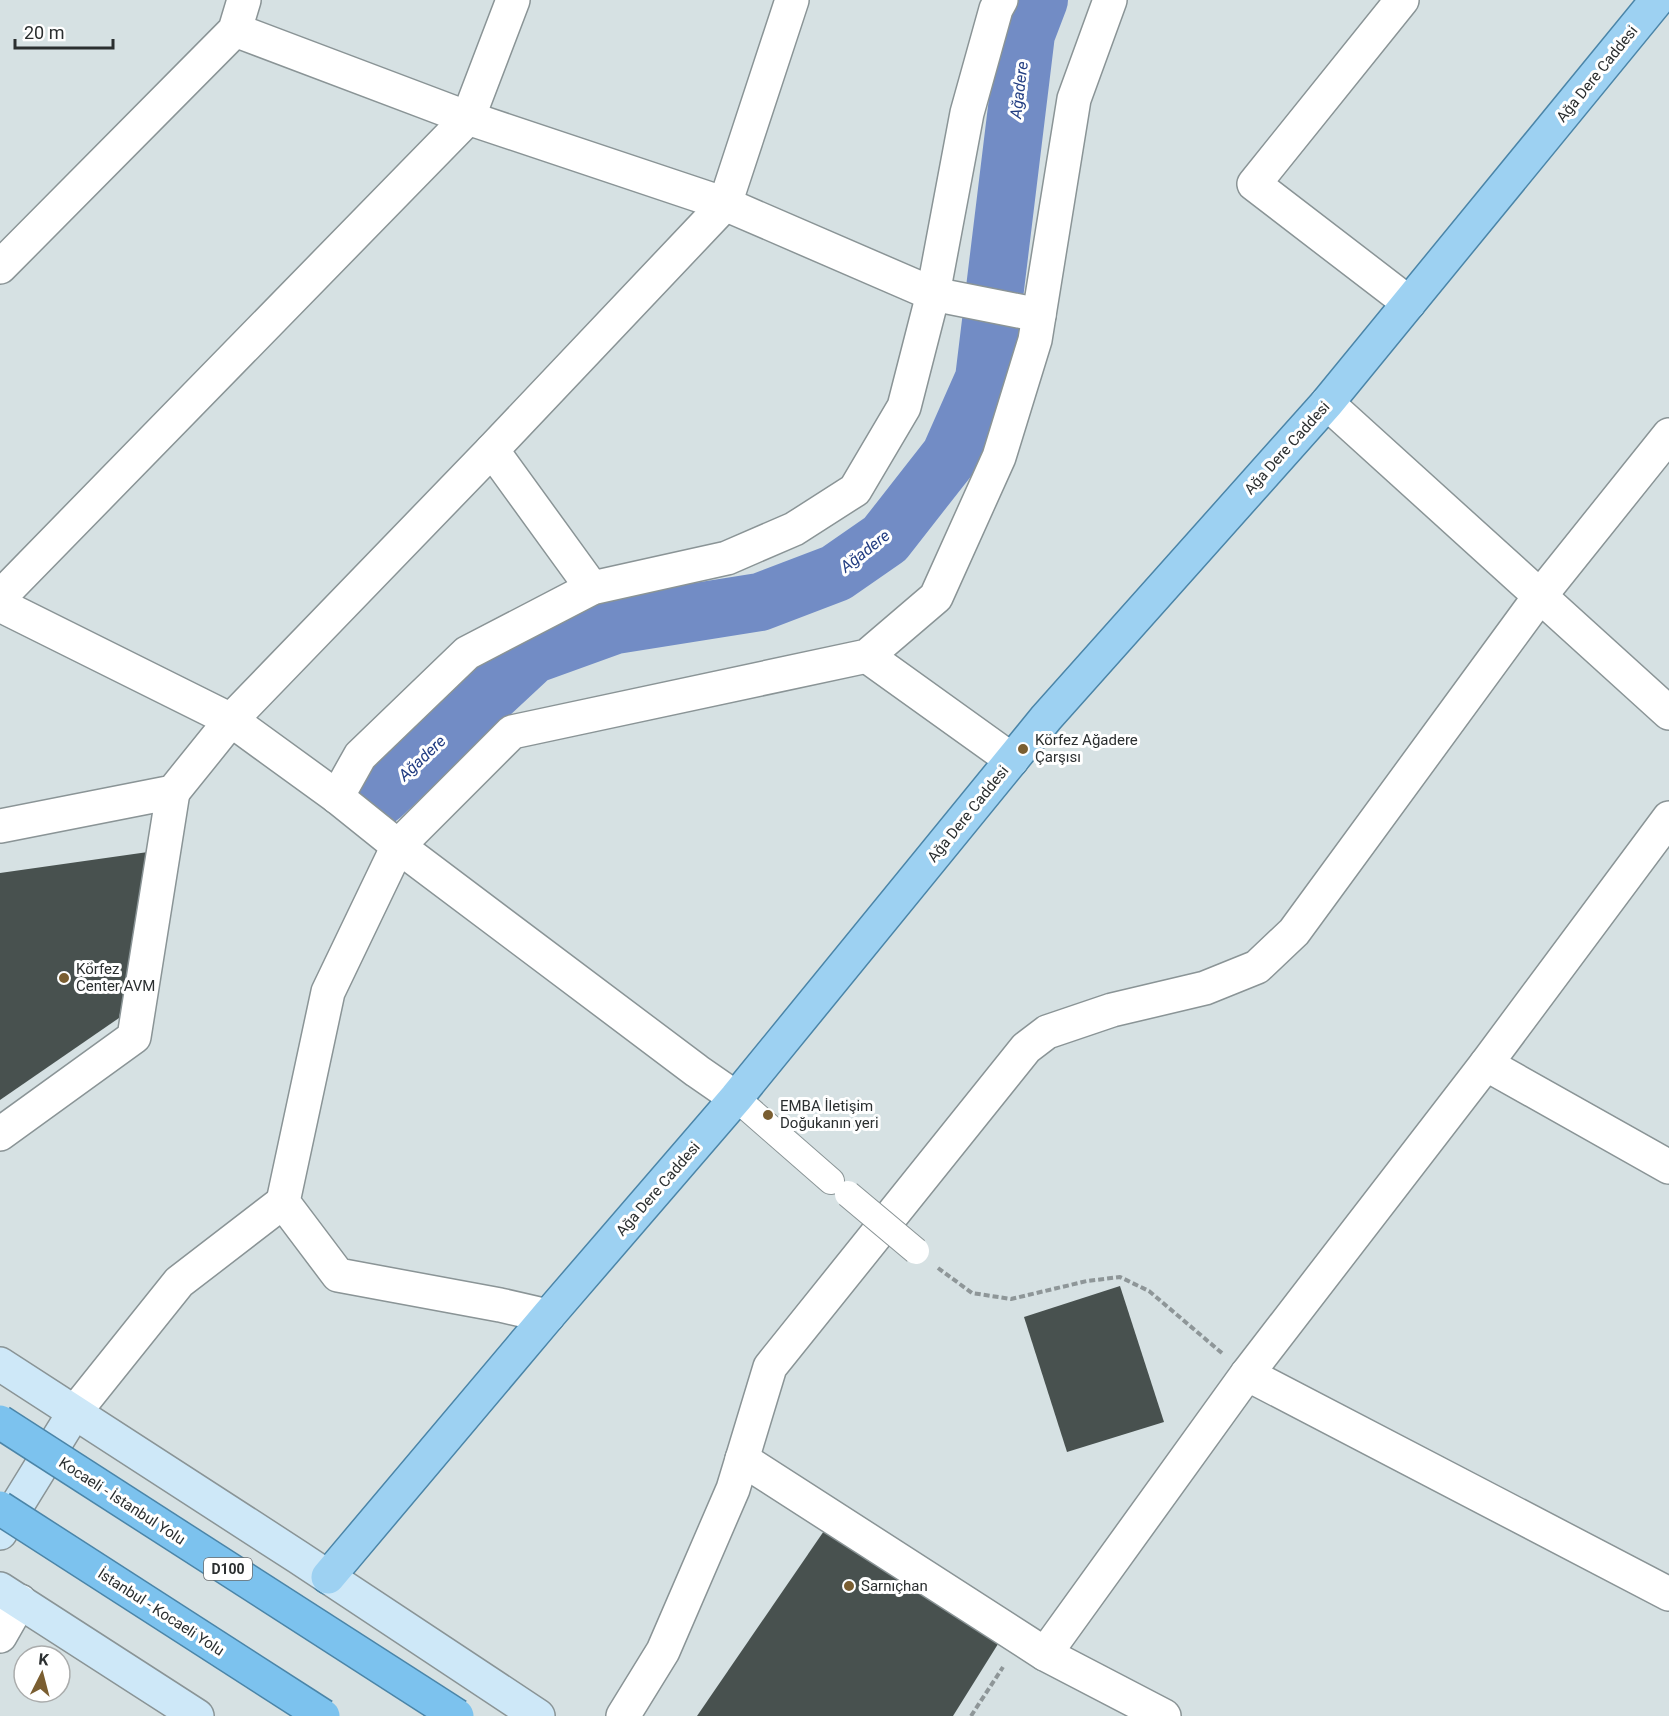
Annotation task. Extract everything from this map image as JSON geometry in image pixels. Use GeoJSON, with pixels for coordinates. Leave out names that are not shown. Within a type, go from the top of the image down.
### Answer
{"type":"FeatureCollection","features":[{"type":"Feature","properties":{"kind":"highway","name":"Kocaeli - İstanbul Yolu"},"geometry":{"type":"LineString","coordinates":[[0,1422],[457,1716]]}},
{"type":"Feature","properties":{"kind":"highway","name":"İstanbul - Kocaeli Yolu"},"geometry":{"type":"LineString","coordinates":[[0,1508],[322,1716]]}},
{"type":"Feature","properties":{"kind":"main road","name":"Ağa Dere Caddesi"},"geometry":{"type":"LineString","coordinates":[[328,1577],[736,1098],[1046,717],[1327,403],[1658,0]]}},
{"type":"Feature","properties":{"kind":"main road"},"geometry":{"type":"LineString","coordinates":[[0,1364],[538,1716]]}},
{"type":"Feature","properties":{"kind":"main road"},"geometry":{"type":"LineString","coordinates":[[0,1533],[74,1413]]}},
{"type":"Feature","properties":{"kind":"main road"},"geometry":{"type":"LineString","coordinates":[[10,1595],[198,1716]]}},
{"type":"Feature","properties":{"kind":"street"},"geometry":{"type":"LineString","coordinates":[[0,597],[468,118],[513,0]]}},
{"type":"Feature","properties":{"kind":"street"},"geometry":{"type":"LineString","coordinates":[[0,1134],[134,1036],[173,792],[231,720],[492,450],[725,204],[792,0]]}},
{"type":"Feature","properties":{"kind":"street"},"geometry":{"type":"LineString","coordinates":[[337,797],[360,756],[467,653],[592,588],[727,558],[794,529],[855,490],[904,407],[934,294],[966,113],[996,9],[1001,0]]}},
{"type":"Feature","properties":{"kind":"street"},"geometry":{"type":"LineString","coordinates":[[74,1413],[178,1282],[284,1202],[328,992],[398,846],[512,732],[867,656],[936,597],[999,457],[1035,340],[1074,99],[1110,0]]}},
{"type":"Feature","properties":{"kind":"street"},"geometry":{"type":"LineString","coordinates":[[1402,0],[1254,184],[1409,303]]}},
{"type":"Feature","properties":{"kind":"street"},"geometry":{"type":"LineString","coordinates":[[0,267],[239,15],[468,118],[725,204],[934,294],[1038,315]]}},
{"type":"Feature","properties":{"kind":"street"},"geometry":{"type":"LineString","coordinates":[[1327,403],[1669,713]]}},
{"type":"Feature","properties":{"kind":"street"},"geometry":{"type":"LineString","coordinates":[[623,1716],[663,1651],[732,1489],[770,1368],[1026,1048],[1047,1032],[1112,1010],[1205,988],[1257,967],[1294,932],[1540,596],[1669,435]]}},
{"type":"Feature","properties":{"kind":"street"},"geometry":{"type":"LineString","coordinates":[[492,450],[592,588]]}},
{"type":"Feature","properties":{"kind":"street"},"geometry":{"type":"LineString","coordinates":[[0,605],[231,720],[337,797],[398,846],[736,1098],[916,1251]]}},
{"type":"Feature","properties":{"kind":"street"},"geometry":{"type":"LineString","coordinates":[[867,656],[1012,760]]}},
{"type":"Feature","properties":{"kind":"street"},"geometry":{"type":"LineString","coordinates":[[0,826],[173,792]]}},
{"type":"Feature","properties":{"kind":"street"},"geometry":{"type":"LineString","coordinates":[[1033,1646],[1247,1374],[1486,1064],[1669,818]]}},
{"type":"Feature","properties":{"kind":"street"},"geometry":{"type":"LineString","coordinates":[[1486,1064],[1669,1167]]}},
{"type":"Feature","properties":{"kind":"street"},"geometry":{"type":"LineString","coordinates":[[284,1202],[338,1275],[548,1316]]}},
{"type":"Feature","properties":{"kind":"street"},"geometry":{"type":"LineString","coordinates":[[1247,1374],[1669,1594]]}},
{"type":"Feature","properties":{"kind":"street"},"geometry":{"type":"LineString","coordinates":[[742,1459],[1033,1646],[1164,1716]]}},
{"type":"Feature","properties":{"kind":"street"},"geometry":{"type":"LineString","coordinates":[[0,1636],[10,1595]]}},
{"type":"Feature","properties":{"kind":"path"},"geometry":{"type":"LineString","coordinates":[[943,1272],[972,1293],[1011,1299],[1087,1281],[1120,1277],[1149,1291],[1247,1374]]}},
{"type":"Feature","properties":{"kind":"path"},"geometry":{"type":"LineString","coordinates":[[971,1716],[1033,1646]]}},
{"type":"Feature","properties":{"kind":"building","name":"Körfez Center AVM"},"geometry":{"type":"Polygon","coordinates":[[[148,852],[140,917],[119,1018],[0,1100],[0,873],[148,852]]]}},
{"type":"Feature","properties":{"kind":"building"},"geometry":{"type":"Polygon","coordinates":[[[1120,1286],[1164,1422],[1067,1452],[1024,1317],[1120,1286]]]}},
{"type":"Feature","properties":{"kind":"building","name":"Sarnıçhan"},"geometry":{"type":"Polygon","coordinates":[[[826,1528],[998,1644],[953,1716],[697,1716],[826,1528]]]}},
{"type":"Feature","properties":{"kind":"waterway","name":"Ağadere"},"geometry":{"type":"LineString","coordinates":[[381,796],[532,655],[615,625],[760,602],[836,573],[885,539],[950,456],[984,379],[1026,34],[1039,0]]}},
{"type":"Feature","properties":{"kind":"place","name":"Körfez Ağadere Çarşısı"},"geometry":{"type":"Point","coordinates":[1023,749]}},
{"type":"Feature","properties":{"kind":"place","name":"Körfez Center AVM"},"geometry":{"type":"Point","coordinates":[64,978]}},
{"type":"Feature","properties":{"kind":"place","name":"EMBA İletişim Doğukanın yeri"},"geometry":{"type":"Point","coordinates":[768,1115]}},
{"type":"Feature","properties":{"kind":"place","name":"Sarnıçhan"},"geometry":{"type":"Point","coordinates":[849,1586]}}]}
